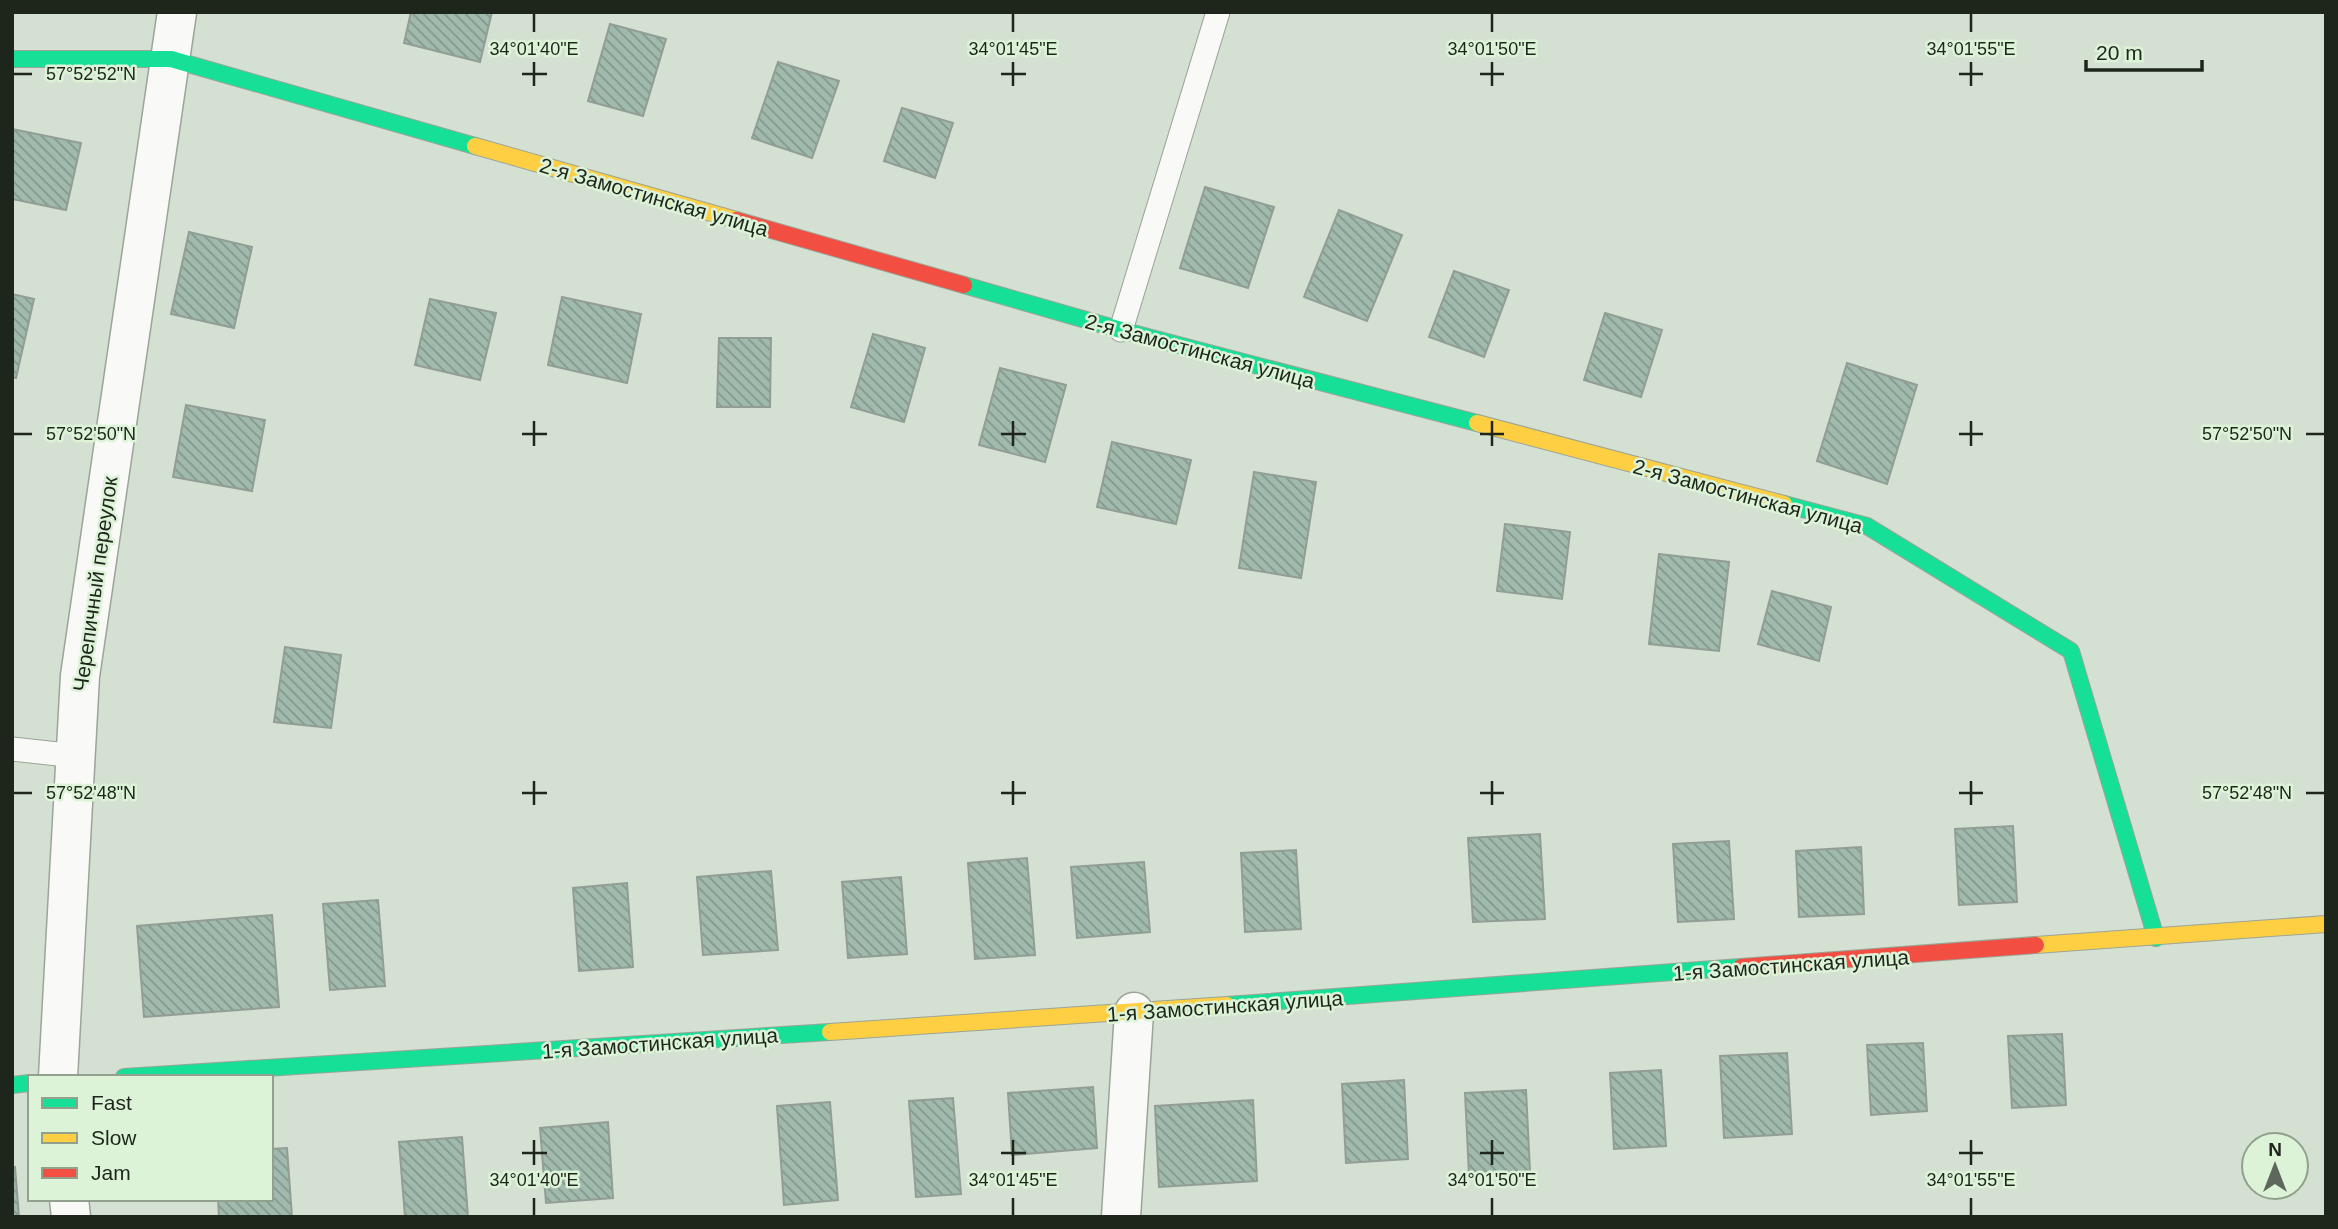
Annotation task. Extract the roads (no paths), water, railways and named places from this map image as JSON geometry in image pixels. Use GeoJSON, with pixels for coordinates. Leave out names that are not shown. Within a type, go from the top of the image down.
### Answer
{"type":"FeatureCollection","features":[{"type":"Feature","properties":{"kind":"street","name":"Черепичный переулок"},"geometry":{"type":"LineString","coordinates":[[58,1075],[80,676],[177,12]]}},
{"type":"Feature","properties":{"kind":"street","name":"2-я Замостинская улица"},"geometry":{"type":"LineString","coordinates":[[12,59],[171,59],[1121,330],[1867,526],[2071,651],[2156,938]]}},
{"type":"Feature","properties":{"kind":"street","name":"1-я Замостинская улица"},"geometry":{"type":"LineString","coordinates":[[155,1075],[1134,1012],[2326,924]]}},
{"type":"Feature","properties":{"kind":"street"},"geometry":{"type":"LineString","coordinates":[[1121,1217],[1134,1012]]}},
{"type":"Feature","properties":{"kind":"lane"},"geometry":{"type":"LineString","coordinates":[[1121,330],[1218,12]]}},
{"type":"Feature","properties":{"kind":"lane"},"geometry":{"type":"LineString","coordinates":[[12,749],[76,756]]}}]}
